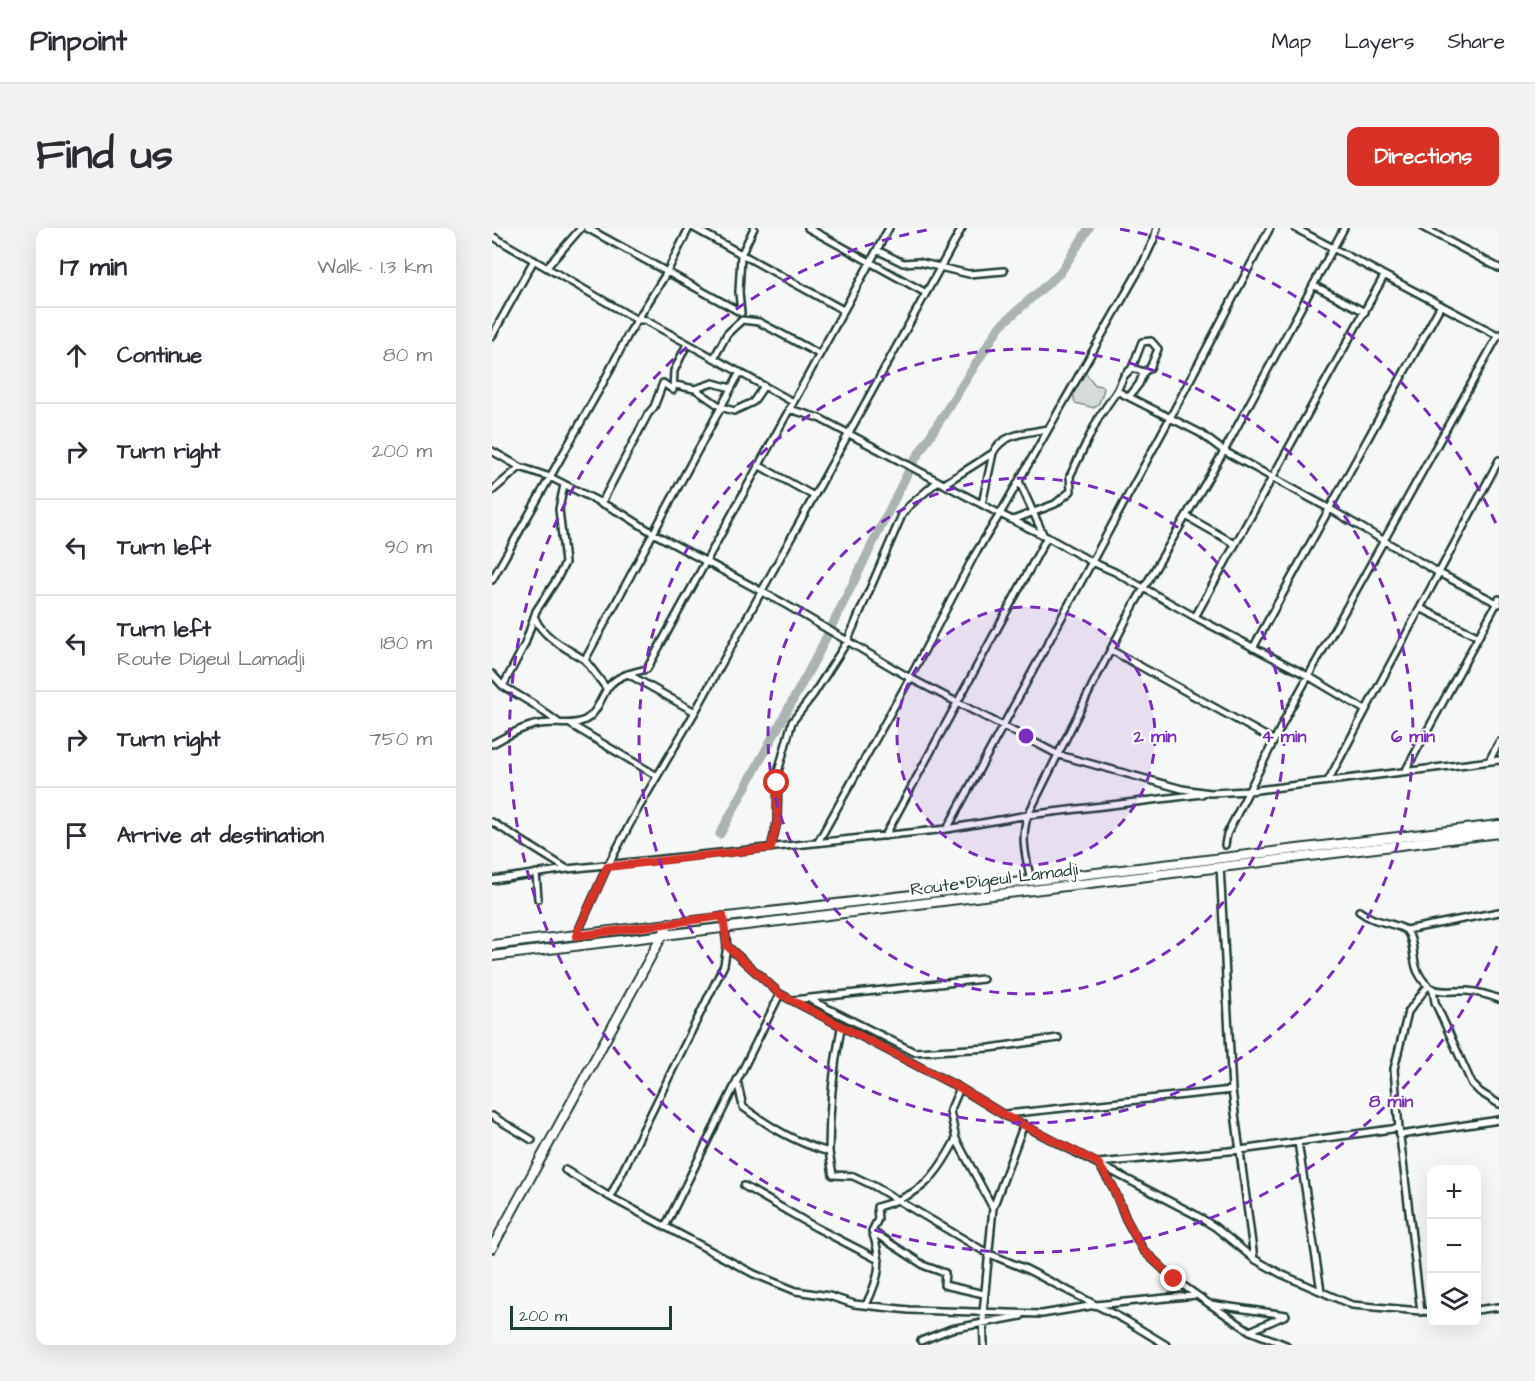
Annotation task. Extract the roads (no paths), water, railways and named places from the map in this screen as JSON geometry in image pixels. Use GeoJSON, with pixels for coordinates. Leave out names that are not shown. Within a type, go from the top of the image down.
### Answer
{"type":"FeatureCollection","features":[{"type":"Feature","properties":{"kind":"main road","name":"Route Digeul Lamadji"},"geometry":{"type":"LineString","coordinates":[[492,956],[1499,825]]}},
{"type":"Feature","properties":{"kind":"main road","name":"Route Digeul Lamadji"},"geometry":{"type":"LineString","coordinates":[[492,945],[1031,880],[1220,863],[1499,833]]}},
{"type":"Feature","properties":{"kind":"main road"},"geometry":{"type":"LineString","coordinates":[[492,1248],[669,923]]}},
{"type":"Feature","properties":{"kind":"street"},"geometry":{"type":"LineString","coordinates":[[547,267],[581,228]]}},
{"type":"Feature","properties":{"kind":"street"},"geometry":{"type":"LineString","coordinates":[[587,228],[740,312]]}},
{"type":"Feature","properties":{"kind":"street"},"geometry":{"type":"LineString","coordinates":[[492,580],[667,272],[689,228]]}},
{"type":"Feature","properties":{"kind":"street"},"geometry":{"type":"LineString","coordinates":[[694,228],[843,310]]}},
{"type":"Feature","properties":{"kind":"street"},"geometry":{"type":"LineString","coordinates":[[742,320],[739,292],[741,255],[754,228]]}},
{"type":"Feature","properties":{"kind":"street"},"geometry":{"type":"LineString","coordinates":[[808,228],[820,231],[926,293]]}},
{"type":"Feature","properties":{"kind":"street"},"geometry":{"type":"LineString","coordinates":[[492,744],[521,729],[541,724],[570,724],[585,720],[592,715],[610,684],[628,674],[647,669],[889,228]]}},
{"type":"Feature","properties":{"kind":"street"},"geometry":{"type":"LineString","coordinates":[[576,936],[607,867],[962,228]]}},
{"type":"Feature","properties":{"kind":"street"},"geometry":{"type":"LineString","coordinates":[[818,842],[910,678],[974,556],[1019,482],[1143,263],[1157,228]]}},
{"type":"Feature","properties":{"kind":"street"},"geometry":{"type":"LineString","coordinates":[[947,829],[1170,418],[1270,228]]}},
{"type":"Feature","properties":{"kind":"street"},"geometry":{"type":"LineString","coordinates":[[1225,846],[1227,834],[1308,676],[1499,335],[1295,228]]}},
{"type":"Feature","properties":{"kind":"street"},"geometry":{"type":"LineString","coordinates":[[1031,880],[1023,838],[1023,827],[1028,815],[1144,588],[1224,451],[1344,228]]}},
{"type":"Feature","properties":{"kind":"street"},"geometry":{"type":"LineString","coordinates":[[1425,228],[1499,268]]}},
{"type":"Feature","properties":{"kind":"street"},"geometry":{"type":"LineString","coordinates":[[492,236],[638,320],[645,320],[793,402]]}},
{"type":"Feature","properties":{"kind":"street"},"geometry":{"type":"LineString","coordinates":[[877,250],[903,263],[918,262],[969,274],[1004,271]]}},
{"type":"Feature","properties":{"kind":"street"},"geometry":{"type":"LineString","coordinates":[[492,336],[534,260]]}},
{"type":"Feature","properties":{"kind":"street"},"geometry":{"type":"LineString","coordinates":[[1195,617],[1384,276]]}},
{"type":"Feature","properties":{"kind":"street"},"geometry":{"type":"LineString","coordinates":[[1313,285],[1365,312]]}},
{"type":"Feature","properties":{"kind":"street"},"geometry":{"type":"LineString","coordinates":[[1253,648],[1441,305]]}},
{"type":"Feature","properties":{"kind":"street"},"geometry":{"type":"LineString","coordinates":[[714,358],[727,334],[742,320],[759,322],[819,354]]}},
{"type":"Feature","properties":{"kind":"street"},"geometry":{"type":"LineString","coordinates":[[1013,520],[1055,504],[1071,491],[1070,476],[1099,417],[1117,391],[1124,376],[1132,368],[1142,342],[1152,341],[1158,349],[1150,368],[1144,372],[1139,384],[1129,397]]}},
{"type":"Feature","properties":{"kind":"street"},"geometry":{"type":"LineString","coordinates":[[601,504],[648,414],[654,407],[663,383],[674,390],[674,371],[687,344]]}},
{"type":"Feature","properties":{"kind":"street"},"geometry":{"type":"LineString","coordinates":[[1132,368],[1144,372]]}},
{"type":"Feature","properties":{"kind":"street"},"geometry":{"type":"LineString","coordinates":[[585,660],[740,372]]}},
{"type":"Feature","properties":{"kind":"street"},"geometry":{"type":"LineString","coordinates":[[675,385],[695,388],[713,383],[731,388]]}},
{"type":"Feature","properties":{"kind":"street"},"geometry":{"type":"LineString","coordinates":[[695,388],[721,407],[734,411],[753,402],[764,386]]}},
{"type":"Feature","properties":{"kind":"street"},"geometry":{"type":"LineString","coordinates":[[1117,391],[1200,433],[1224,451],[1330,509],[1383,542],[1498,602],[1477,636],[1406,770]]}},
{"type":"Feature","properties":{"kind":"street"},"geometry":{"type":"LineString","coordinates":[[789,409],[819,418],[849,432],[1308,676],[1365,710]]}},
{"type":"Feature","properties":{"kind":"street"},"geometry":{"type":"LineString","coordinates":[[982,504],[996,445],[1003,439],[1048,429]]}},
{"type":"Feature","properties":{"kind":"street"},"geometry":{"type":"LineString","coordinates":[[492,451],[520,467],[550,477],[623,514],[652,533],[783,603],[910,678],[1059,755],[1182,789],[1210,793]]}},
{"type":"Feature","properties":{"kind":"street"},"geometry":{"type":"LineString","coordinates":[[944,484],[993,453]]}},
{"type":"Feature","properties":{"kind":"street"},"geometry":{"type":"LineString","coordinates":[[1328,781],[1499,460]]}},
{"type":"Feature","properties":{"kind":"street"},"geometry":{"type":"LineString","coordinates":[[758,465],[814,496]]}},
{"type":"Feature","properties":{"kind":"street"},"geometry":{"type":"LineString","coordinates":[[492,491],[520,467]]}},
{"type":"Feature","properties":{"kind":"street"},"geometry":{"type":"LineString","coordinates":[[771,848],[777,822],[778,772],[792,722],[813,695],[847,642],[902,515],[938,481]]}},
{"type":"Feature","properties":{"kind":"street"},"geometry":{"type":"LineString","coordinates":[[1019,482],[1045,536]]}},
{"type":"Feature","properties":{"kind":"street"},"geometry":{"type":"LineString","coordinates":[[503,686],[525,644],[534,616],[565,563],[559,509],[564,485]]}},
{"type":"Feature","properties":{"kind":"street"},"geometry":{"type":"LineString","coordinates":[[1186,516],[1236,544]]}},
{"type":"Feature","properties":{"kind":"street"},"geometry":{"type":"LineString","coordinates":[[885,836],[1045,536]]}},
{"type":"Feature","properties":{"kind":"street"},"geometry":{"type":"LineString","coordinates":[[1420,608],[1477,636]]}},
{"type":"Feature","properties":{"kind":"street"},"geometry":{"type":"LineString","coordinates":[[534,616],[538,625],[548,636],[585,660],[607,689]]}},
{"type":"Feature","properties":{"kind":"street"},"geometry":{"type":"LineString","coordinates":[[1111,650],[1274,740]]}},
{"type":"Feature","properties":{"kind":"street"},"geometry":{"type":"LineString","coordinates":[[492,674],[503,686],[560,724]]}},
{"type":"Feature","properties":{"kind":"street"},"geometry":{"type":"LineString","coordinates":[[628,674],[695,712]]}},
{"type":"Feature","properties":{"kind":"street"},"geometry":{"type":"LineString","coordinates":[[570,724],[657,776]]}},
{"type":"Feature","properties":{"kind":"street"},"geometry":{"type":"LineString","coordinates":[[1489,761],[1499,742]]}},
{"type":"Feature","properties":{"kind":"street"},"geometry":{"type":"LineString","coordinates":[[492,880],[567,869],[607,867],[947,829],[1028,815],[1499,760]]}},
{"type":"Feature","properties":{"kind":"street"},"geometry":{"type":"LineString","coordinates":[[492,822],[567,869]]}},
{"type":"Feature","properties":{"kind":"street"},"geometry":{"type":"LineString","coordinates":[[1220,863],[1232,1090],[1254,1259]]}},
{"type":"Feature","properties":{"kind":"street"},"geometry":{"type":"LineString","coordinates":[[536,873],[538,899]]}},
{"type":"Feature","properties":{"kind":"street"},"geometry":{"type":"LineString","coordinates":[[1359,911],[1376,921],[1400,926],[1406,930],[1411,940],[1417,971],[1430,989],[1472,1084],[1499,1104]]}},
{"type":"Feature","properties":{"kind":"street"},"geometry":{"type":"LineString","coordinates":[[1406,930],[1499,912]]}},
{"type":"Feature","properties":{"kind":"street"},"geometry":{"type":"LineString","coordinates":[[610,1197],[724,965],[727,946],[723,916]]}},
{"type":"Feature","properties":{"kind":"street"},"geometry":{"type":"LineString","coordinates":[[727,946],[780,994],[1194,1214],[1215,1227],[1254,1259],[1281,1274],[1356,1306],[1427,1312]]}},
{"type":"Feature","properties":{"kind":"street"},"geometry":{"type":"LineString","coordinates":[[791,1000],[983,980]]}},
{"type":"Feature","properties":{"kind":"street"},"geometry":{"type":"LineString","coordinates":[[1422,1312],[1394,1082],[1395,1059],[1408,1012],[1430,989],[1469,991],[1499,999]]}},
{"type":"Feature","properties":{"kind":"street"},"geometry":{"type":"LineString","coordinates":[[664,1227],[780,994]]}},
{"type":"Feature","properties":{"kind":"street"},"geometry":{"type":"LineString","coordinates":[[807,998],[914,1052],[990,1048],[1058,1038]]}},
{"type":"Feature","properties":{"kind":"street"},"geometry":{"type":"LineString","coordinates":[[841,1028],[829,1110],[829,1152],[834,1175],[853,1176],[874,1186],[987,1252],[1096,1305],[1166,1345]]}},
{"type":"Feature","properties":{"kind":"street"},"geometry":{"type":"LineString","coordinates":[[737,1080],[743,1107],[774,1130],[829,1152]]}},
{"type":"Feature","properties":{"kind":"street"},"geometry":{"type":"LineString","coordinates":[[960,1088],[950,1111],[956,1139],[993,1208]]}},
{"type":"Feature","properties":{"kind":"street"},"geometry":{"type":"LineString","coordinates":[[1004,1115],[1232,1090]]}},
{"type":"Feature","properties":{"kind":"street"},"geometry":{"type":"LineString","coordinates":[[492,1116],[532,1140]]}},
{"type":"Feature","properties":{"kind":"street"},"geometry":{"type":"LineString","coordinates":[[1400,1135],[1499,1120]]}},
{"type":"Feature","properties":{"kind":"street"},"geometry":{"type":"LineString","coordinates":[[984,1345],[984,1294],[993,1208],[1024,1124]]}},
{"type":"Feature","properties":{"kind":"street"},"geometry":{"type":"LineString","coordinates":[[1098,1163],[1240,1150],[1399,1128]]}},
{"type":"Feature","properties":{"kind":"street"},"geometry":{"type":"LineString","coordinates":[[866,1305],[877,1282],[879,1252],[872,1231],[878,1219],[877,1207],[900,1201],[920,1188],[941,1168],[956,1139]]}},
{"type":"Feature","properties":{"kind":"street"},"geometry":{"type":"LineString","coordinates":[[1298,1142],[1321,1291]]}},
{"type":"Feature","properties":{"kind":"street"},"geometry":{"type":"LineString","coordinates":[[1098,1163],[1113,1187],[1126,1219],[1143,1250],[1174,1279],[1250,1331],[1286,1345]]}},
{"type":"Feature","properties":{"kind":"street"},"geometry":{"type":"LineString","coordinates":[[565,1170],[664,1227],[754,1274],[796,1291],[829,1296],[854,1304],[909,1310],[1042,1314],[1096,1305],[1197,1295]]}},
{"type":"Feature","properties":{"kind":"street"},"geometry":{"type":"LineString","coordinates":[[744,1186],[814,1227],[879,1260]]}},
{"type":"Feature","properties":{"kind":"street"},"geometry":{"type":"LineString","coordinates":[[872,1231],[925,1266],[945,1273],[944,1286],[984,1294]]}},
{"type":"Feature","properties":{"kind":"street"},"geometry":{"type":"LineString","coordinates":[[1208,1303],[1286,1315],[1250,1331]]}},
{"type":"Feature","properties":{"kind":"street"},"geometry":{"type":"LineString","coordinates":[[1481,1309],[1499,1307]]}},
{"type":"Feature","properties":{"kind":"street"},"geometry":{"type":"LineString","coordinates":[[921,1341],[951,1329],[1032,1314]]}},
{"type":"Feature","properties":{"kind":"waterway"},"geometry":{"type":"LineString","coordinates":[[720,834],[818,654],[911,466],[1000,326],[1060,273],[1089,228]]}}]}
